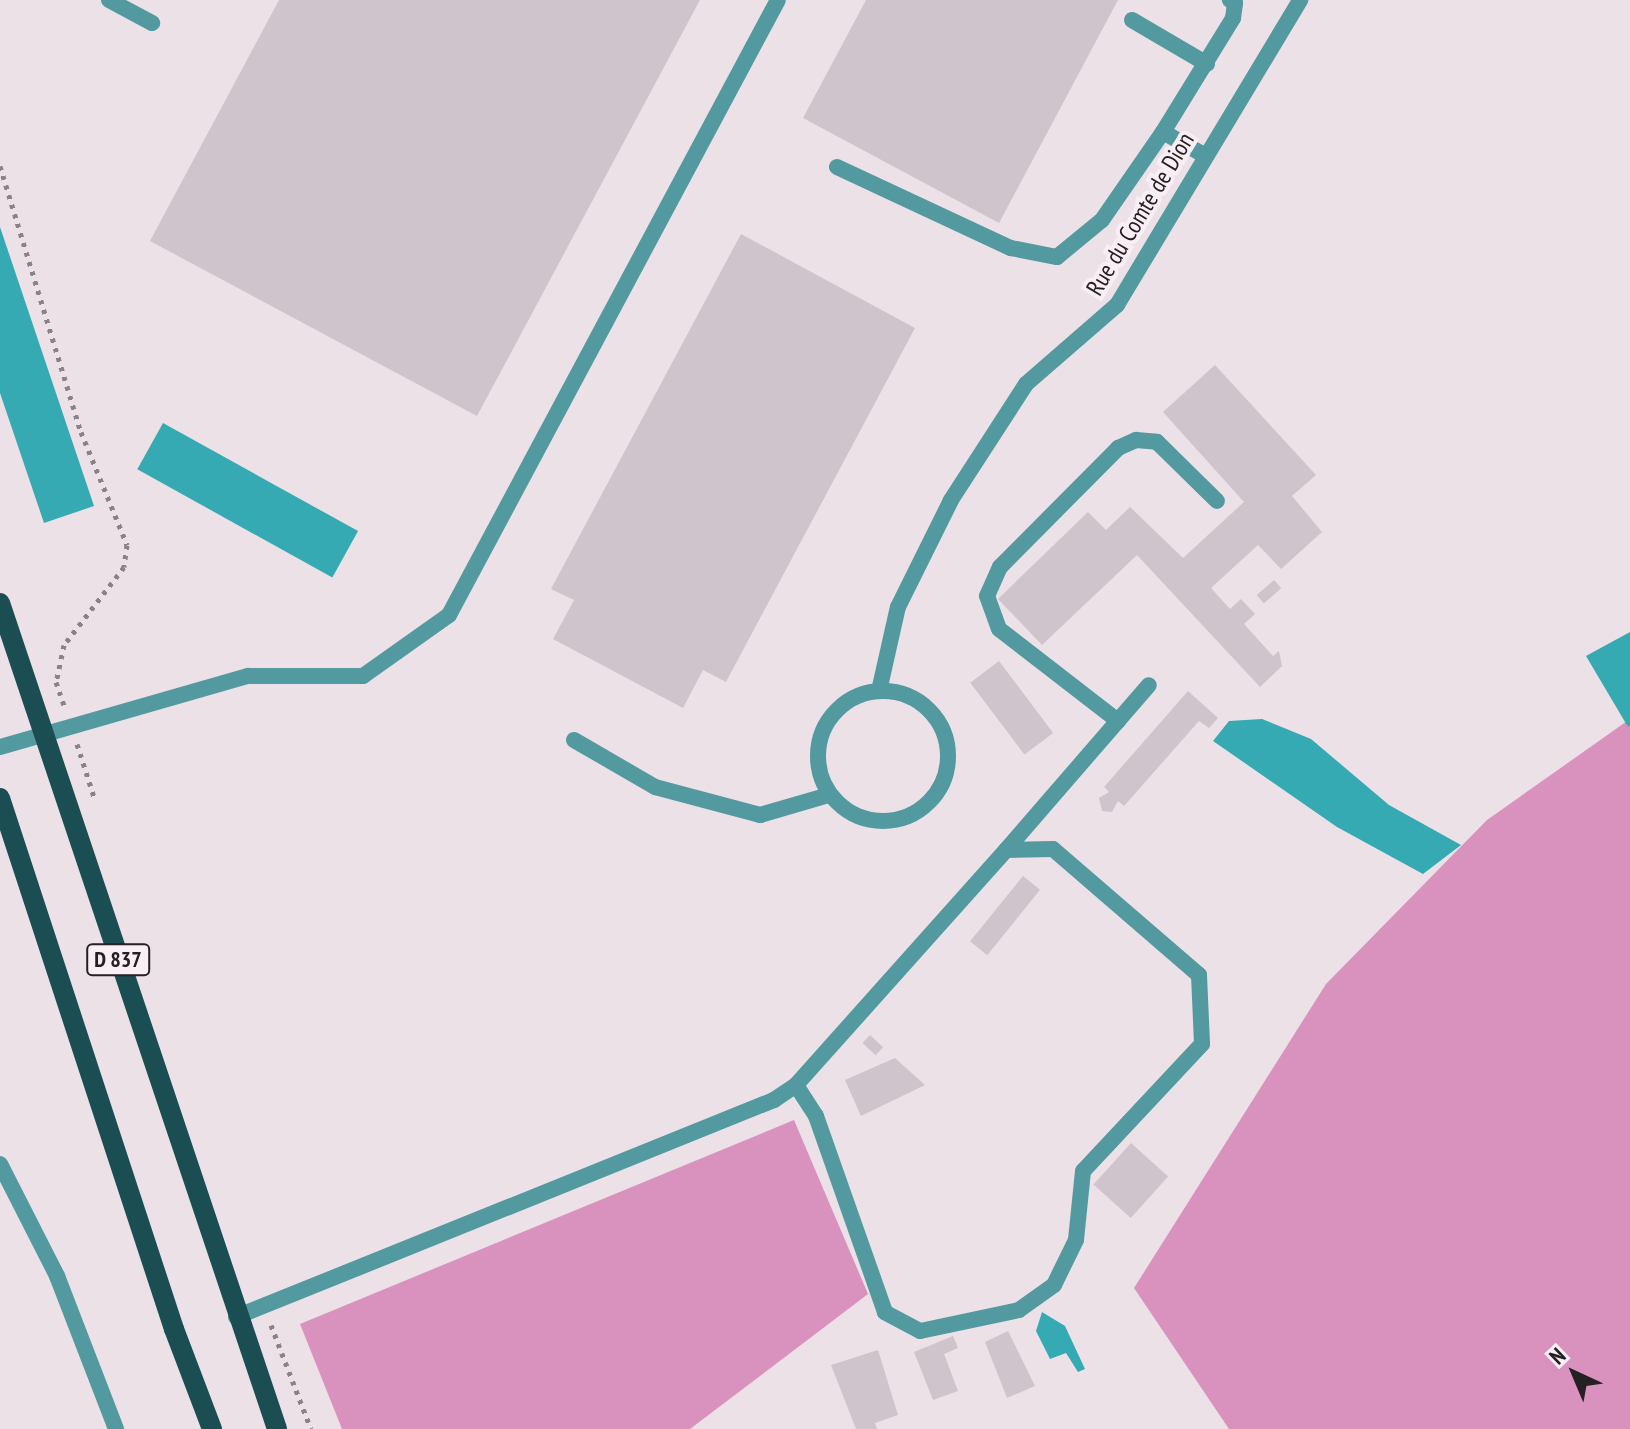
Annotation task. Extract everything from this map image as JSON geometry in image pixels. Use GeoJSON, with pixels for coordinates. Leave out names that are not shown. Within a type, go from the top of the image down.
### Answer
{"type":"FeatureCollection","features":[{"type":"Feature","properties":{"kind":"main road","name":"D 837"},"geometry":{"type":"LineString","coordinates":[[0,603],[236,1317],[277,1429]]}},
{"type":"Feature","properties":{"kind":"main road","name":"D 837"},"geometry":{"type":"LineString","coordinates":[[0,798],[174,1329],[212,1429]]}},
{"type":"Feature","properties":{"kind":"lane"},"geometry":{"type":"LineString","coordinates":[[109,0],[152,23]]}},
{"type":"Feature","properties":{"kind":"lane"},"geometry":{"type":"LineString","coordinates":[[0,747],[248,676],[363,676],[449,615],[778,0]]}},
{"type":"Feature","properties":{"kind":"lane"},"geometry":{"type":"LineString","coordinates":[[837,167],[1011,248],[1057,257],[1102,220],[1163,132],[1233,18],[1235,3],[1230,0]]}},
{"type":"Feature","properties":{"kind":"lane","name":"Rue du Comte de Dion"},"geometry":{"type":"LineString","coordinates":[[879,691],[898,607],[951,500],[1026,384],[1117,305],[1204,155],[1300,0]]}},
{"type":"Feature","properties":{"kind":"lane"},"geometry":{"type":"LineString","coordinates":[[1132,20],[1207,64]]}},
{"type":"Feature","properties":{"kind":"lane"},"geometry":{"type":"LineString","coordinates":[[1163,132],[1204,155]]}},
{"type":"Feature","properties":{"kind":"lane"},"geometry":{"type":"LineString","coordinates":[[1118,721],[999,629],[987,596],[1000,567],[1118,448],[1136,440],[1157,442],[1217,501]]}},
{"type":"Feature","properties":{"kind":"lane"},"geometry":{"type":"LineString","coordinates":[[236,1317],[774,1100],[796,1085],[1149,685]]}},
{"type":"Feature","properties":{"kind":"lane"},"geometry":{"type":"LineString","coordinates":[[879,691],[901,693],[938,720],[947,740],[942,785],[920,810],[889,822],[846,811],[829,795],[817,758],[824,729],[842,705],[879,691]]}},
{"type":"Feature","properties":{"kind":"lane"},"geometry":{"type":"LineString","coordinates":[[574,740],[655,787],[760,815],[829,795]]}},
{"type":"Feature","properties":{"kind":"lane"},"geometry":{"type":"LineString","coordinates":[[796,1085],[816,1116],[885,1312],[920,1331],[1019,1310],[1054,1285],[1076,1240],[1083,1171],[1202,1044],[1199,975],[1053,849],[1006,850]]}},
{"type":"Feature","properties":{"kind":"lane"},"geometry":{"type":"LineString","coordinates":[[0,1164],[57,1276],[116,1429]]}},
{"type":"Feature","properties":{"kind":"path"},"geometry":{"type":"LineString","coordinates":[[0,166],[81,432],[127,545],[124,567],[64,645],[56,682],[66,712]]}},
{"type":"Feature","properties":{"kind":"path"},"geometry":{"type":"LineString","coordinates":[[76,741],[100,816]]}},
{"type":"Feature","properties":{"kind":"path"},"geometry":{"type":"LineString","coordinates":[[263,1307],[311,1429]]}},
{"type":"Feature","properties":{"kind":"shaded area"},"geometry":{"type":"Polygon","coordinates":[[[1630,719],[1630,1429],[1229,1429],[1134,1288],[1326,984],[1487,820],[1630,719]]]}},
{"type":"Feature","properties":{"kind":"shaded area"},"geometry":{"type":"Polygon","coordinates":[[[794,1120],[868,1294],[690,1429],[342,1429],[300,1324],[794,1120]]]}},
{"type":"Feature","properties":{"kind":"water"},"geometry":{"type":"Polygon","coordinates":[[[0,227],[94,506],[44,523],[0,393],[0,227]]]}},
{"type":"Feature","properties":{"kind":"water"},"geometry":{"type":"Polygon","coordinates":[[[163,423],[358,531],[332,577],[137,469],[163,423]]]}},
{"type":"Feature","properties":{"kind":"water"},"geometry":{"type":"Polygon","coordinates":[[[1630,632],[1630,725],[1628,727],[1586,656],[1630,632]]]}},
{"type":"Feature","properties":{"kind":"water"},"geometry":{"type":"Polygon","coordinates":[[[1262,719],[1311,739],[1389,805],[1461,845],[1423,874],[1337,827],[1213,741],[1229,721],[1262,719]]]}},
{"type":"Feature","properties":{"kind":"water"},"geometry":{"type":"Polygon","coordinates":[[[1042,1312],[1065,1326],[1085,1369],[1078,1372],[1066,1353],[1050,1359],[1036,1331],[1042,1312]]]}},
{"type":"Feature","properties":{"kind":"building"},"geometry":{"type":"Polygon","coordinates":[[[279,0],[700,0],[477,416],[150,241],[279,0]]]}},
{"type":"Feature","properties":{"kind":"building"},"geometry":{"type":"Polygon","coordinates":[[[866,0],[1118,0],[999,223],[803,118],[866,0]]]}},
{"type":"Feature","properties":{"kind":"building"},"geometry":{"type":"Polygon","coordinates":[[[741,234],[915,328],[726,682],[703,670],[683,708],[553,639],[574,600],[551,589],[741,234]]]}},
{"type":"Feature","properties":{"kind":"building"},"geometry":{"type":"Polygon","coordinates":[[[1215,365],[1316,475],[1292,496],[1322,532],[1281,569],[1258,545],[1211,588],[1230,609],[1241,599],[1255,614],[1244,624],[1273,656],[1279,651],[1282,666],[1260,687],[1137,555],[1042,645],[998,599],[1088,512],[1106,530],[1130,507],[1183,558],[1244,502],[1163,412],[1215,365]]]}},
{"type":"Feature","properties":{"kind":"building"},"geometry":{"type":"Polygon","coordinates":[[[1274,580],[1281,588],[1264,603],[1257,595],[1274,580]]]}},
{"type":"Feature","properties":{"kind":"building"},"geometry":{"type":"Polygon","coordinates":[[[999,661],[1053,733],[1024,755],[970,683],[999,661]]]}},
{"type":"Feature","properties":{"kind":"building"},"geometry":{"type":"Polygon","coordinates":[[[1188,691],[1218,718],[1209,728],[1199,721],[1124,806],[1118,801],[1112,812],[1102,811],[1099,798],[1109,792],[1104,787],[1188,691]]]}},
{"type":"Feature","properties":{"kind":"building"},"geometry":{"type":"Polygon","coordinates":[[[1023,876],[1040,890],[987,955],[970,941],[1023,876]]]}},
{"type":"Feature","properties":{"kind":"building"},"geometry":{"type":"Polygon","coordinates":[[[870,1035],[883,1047],[876,1055],[862,1043],[870,1035]]]}},
{"type":"Feature","properties":{"kind":"building"},"geometry":{"type":"Polygon","coordinates":[[[895,1058],[925,1085],[861,1116],[845,1080],[895,1058]]]}},
{"type":"Feature","properties":{"kind":"building"},"geometry":{"type":"Polygon","coordinates":[[[1131,1143],[1168,1176],[1131,1218],[1094,1185],[1131,1143]]]}},
{"type":"Feature","properties":{"kind":"building"},"geometry":{"type":"Polygon","coordinates":[[[1008,1331],[1035,1386],[1007,1398],[985,1342],[1008,1331]]]}},
{"type":"Feature","properties":{"kind":"building"},"geometry":{"type":"Polygon","coordinates":[[[953,1336],[958,1348],[944,1354],[958,1391],[933,1400],[914,1352],[953,1336]]]}},
{"type":"Feature","properties":{"kind":"building"},"geometry":{"type":"Polygon","coordinates":[[[878,1350],[898,1415],[875,1423],[877,1429],[856,1429],[831,1365],[878,1350]]]}}]}
